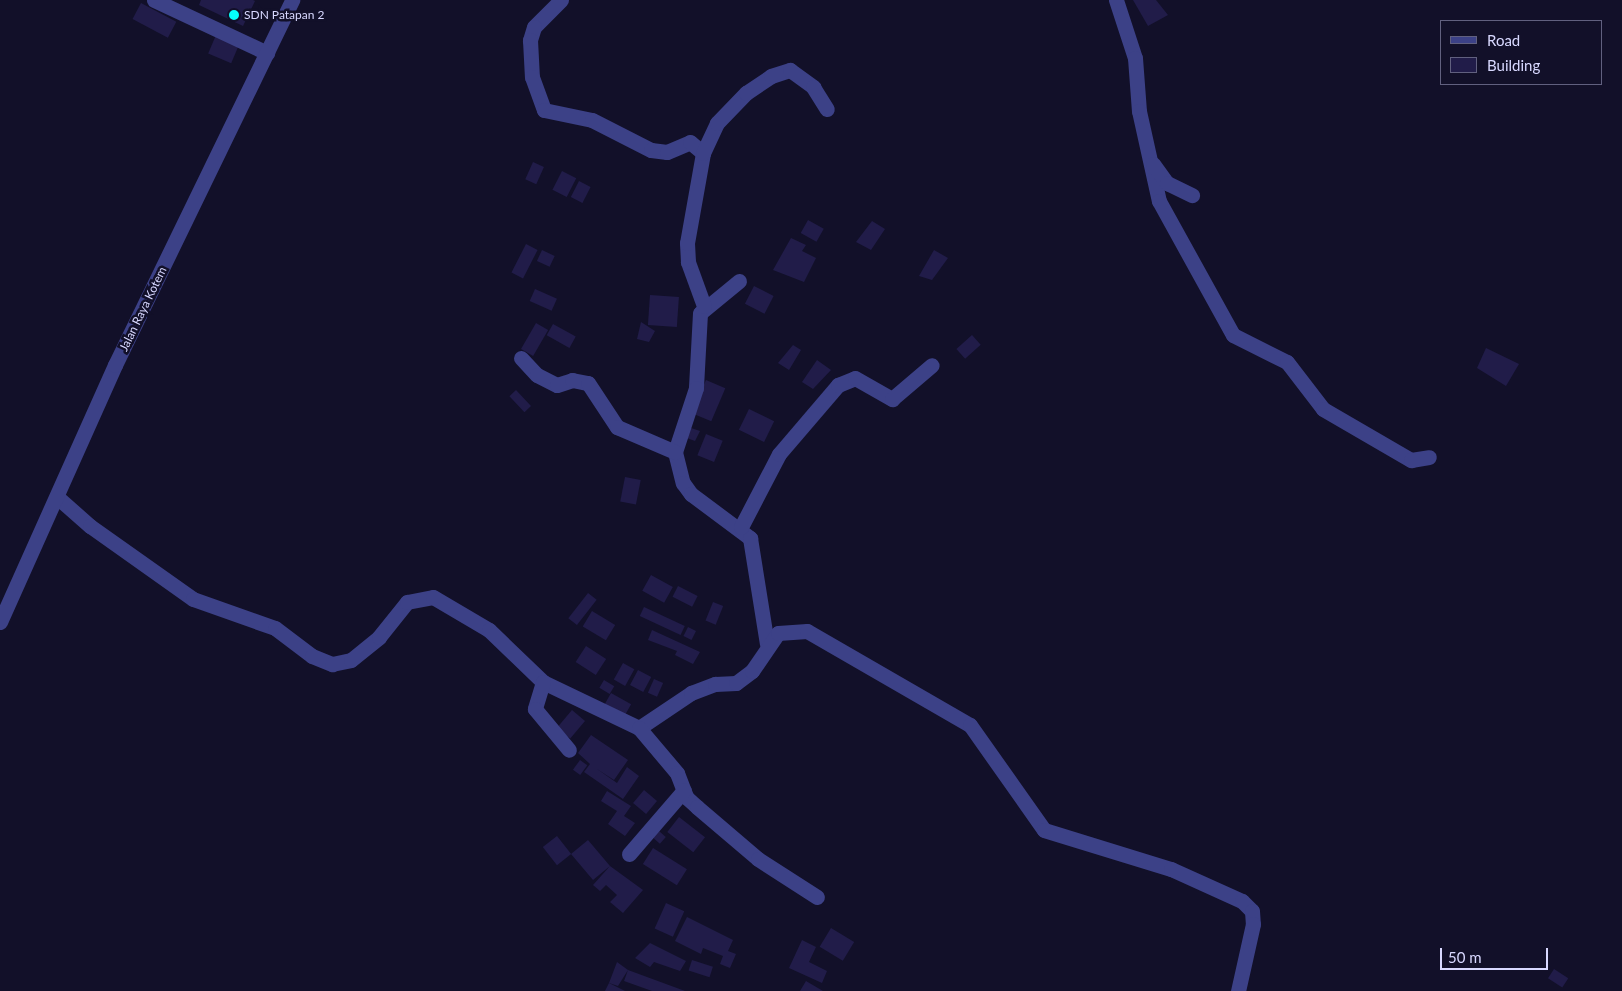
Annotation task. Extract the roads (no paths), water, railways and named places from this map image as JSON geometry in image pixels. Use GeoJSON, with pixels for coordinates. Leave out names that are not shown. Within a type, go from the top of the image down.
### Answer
{"type":"FeatureCollection","features":[{"type":"Feature","properties":{"kind":"street"},"geometry":{"type":"LineString","coordinates":[[154,0],[267,52]]}},
{"type":"Feature","properties":{"kind":"street","name":"Jalan Raya Kotem"},"geometry":{"type":"LineString","coordinates":[[0,622],[115,365],[292,0]]}},
{"type":"Feature","properties":{"kind":"street"},"geometry":{"type":"LineString","coordinates":[[561,0],[534,27],[530,40],[532,77],[544,110],[592,120],[650,150],[667,152],[690,142],[703,153]]}},
{"type":"Feature","properties":{"kind":"street"},"geometry":{"type":"LineString","coordinates":[[1116,0],[1129,29],[1139,111],[1153,162],[1159,201],[1233,335],[1287,362],[1323,409],[1412,460],[1429,457]]}},
{"type":"Feature","properties":{"kind":"street"},"geometry":{"type":"LineString","coordinates":[[704,306],[688,262],[686,242],[703,153],[717,123],[732,106],[771,76],[790,70],[801,76],[827,109]]}},
{"type":"Feature","properties":{"kind":"street"},"geometry":{"type":"LineString","coordinates":[[1153,162],[1168,183],[1192,195]]}},
{"type":"Feature","properties":{"kind":"street"},"geometry":{"type":"LineString","coordinates":[[739,280],[704,306],[698,325],[696,388],[675,452],[683,484],[691,494],[741,527],[754,551],[767,644]]}},
{"type":"Feature","properties":{"kind":"street"},"geometry":{"type":"LineString","coordinates":[[521,358],[537,375],[557,385],[572,380],[588,383],[617,427],[675,452]]}},
{"type":"Feature","properties":{"kind":"street"},"geometry":{"type":"LineString","coordinates":[[741,527],[779,454],[838,385],[855,378],[892,399],[932,366]]}},
{"type":"Feature","properties":{"kind":"street"},"geometry":{"type":"LineString","coordinates":[[57,497],[90,526],[193,599],[275,628],[312,656],[332,664],[351,660],[379,636],[407,602],[433,597],[489,630],[543,682],[639,728],[677,774],[684,790],[696,807],[758,859],[817,897]]}},
{"type":"Feature","properties":{"kind":"street"},"geometry":{"type":"LineString","coordinates":[[639,728],[691,693],[715,684],[736,683],[752,671],[767,644],[778,633],[807,631],[851,660],[954,712],[1008,774],[1044,830],[1171,869],[1242,901],[1252,911],[1254,924],[1238,991]]}},
{"type":"Feature","properties":{"kind":"street"},"geometry":{"type":"LineString","coordinates":[[543,682],[535,709],[569,750]]}},
{"type":"Feature","properties":{"kind":"street"},"geometry":{"type":"LineString","coordinates":[[629,854],[684,790]]}},
{"type":"Feature","properties":{"kind":"place","name":"SDN Patapan 2"},"geometry":{"type":"Point","coordinates":[234,15]}}]}
